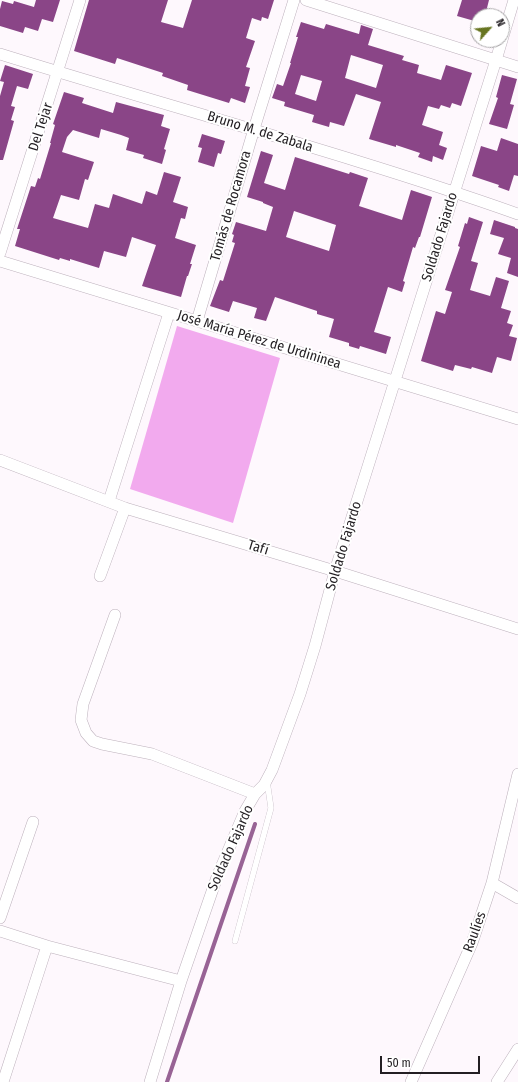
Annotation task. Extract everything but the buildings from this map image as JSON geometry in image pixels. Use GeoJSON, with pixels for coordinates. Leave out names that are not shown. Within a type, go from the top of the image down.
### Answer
{"type":"FeatureCollection","features":[{"type":"Feature","properties":{"kind":"street","name":"Del Tejar"},"geometry":{"type":"LineString","coordinates":[[0,253],[80,0]]}},
{"type":"Feature","properties":{"kind":"street","name":"Tomás de Rocamora"},"geometry":{"type":"LineString","coordinates":[[197,321],[294,0]]}},
{"type":"Feature","properties":{"kind":"street"},"geometry":{"type":"LineString","coordinates":[[306,0],[518,67]]}},
{"type":"Feature","properties":{"kind":"street","name":"Soldado Fajardo"},"geometry":{"type":"LineString","coordinates":[[150,1082],[181,981],[217,877],[245,811],[255,794],[264,785],[272,770],[300,694],[315,646],[335,571],[514,0]]}},
{"type":"Feature","properties":{"kind":"street","name":"Bruno M. de Zabala"},"geometry":{"type":"LineString","coordinates":[[0,54],[254,129],[454,192],[518,214]]}},
{"type":"Feature","properties":{"kind":"street","name":"José María Pérez de Urdininea"},"geometry":{"type":"LineString","coordinates":[[0,261],[518,419]]}},
{"type":"Feature","properties":{"kind":"street"},"geometry":{"type":"LineString","coordinates":[[109,501],[170,314]]}},
{"type":"Feature","properties":{"kind":"street","name":"Tafí"},"geometry":{"type":"LineString","coordinates":[[0,460],[125,508],[335,571],[518,629]]}},
{"type":"Feature","properties":{"kind":"street"},"geometry":{"type":"LineString","coordinates":[[100,576],[125,508]]}},
{"type":"Feature","properties":{"kind":"street"},"geometry":{"type":"LineString","coordinates":[[115,615],[83,704],[81,720],[86,733],[93,741],[152,754],[255,794]]}},
{"type":"Feature","properties":{"kind":"street","name":"Raulíes"},"geometry":{"type":"LineString","coordinates":[[411,1082],[472,943],[492,883],[518,774]]}},
{"type":"Feature","properties":{"kind":"street"},"geometry":{"type":"LineString","coordinates":[[0,918],[33,822]]}},
{"type":"Feature","properties":{"kind":"street"},"geometry":{"type":"LineString","coordinates":[[492,883],[518,898]]}},
{"type":"Feature","properties":{"kind":"street"},"geometry":{"type":"LineString","coordinates":[[0,931],[47,946],[181,981]]}},
{"type":"Feature","properties":{"kind":"street"},"geometry":{"type":"LineString","coordinates":[[3,1082],[47,946]]}},
{"type":"Feature","properties":{"kind":"street"},"geometry":{"type":"LineString","coordinates":[[497,1082],[518,1049]]}},
{"type":"Feature","properties":{"kind":"lane"},"geometry":{"type":"LineString","coordinates":[[235,942],[271,808],[267,779]]}},
{"type":"Feature","properties":{"kind":"shaded area"},"geometry":{"type":"Polygon","coordinates":[[[177,326],[280,358],[233,523],[130,489],[177,326]]]}},
{"type":"Feature","properties":{"kind":"waterway"},"geometry":{"type":"LineString","coordinates":[[167,1082],[255,824]]}}]}
